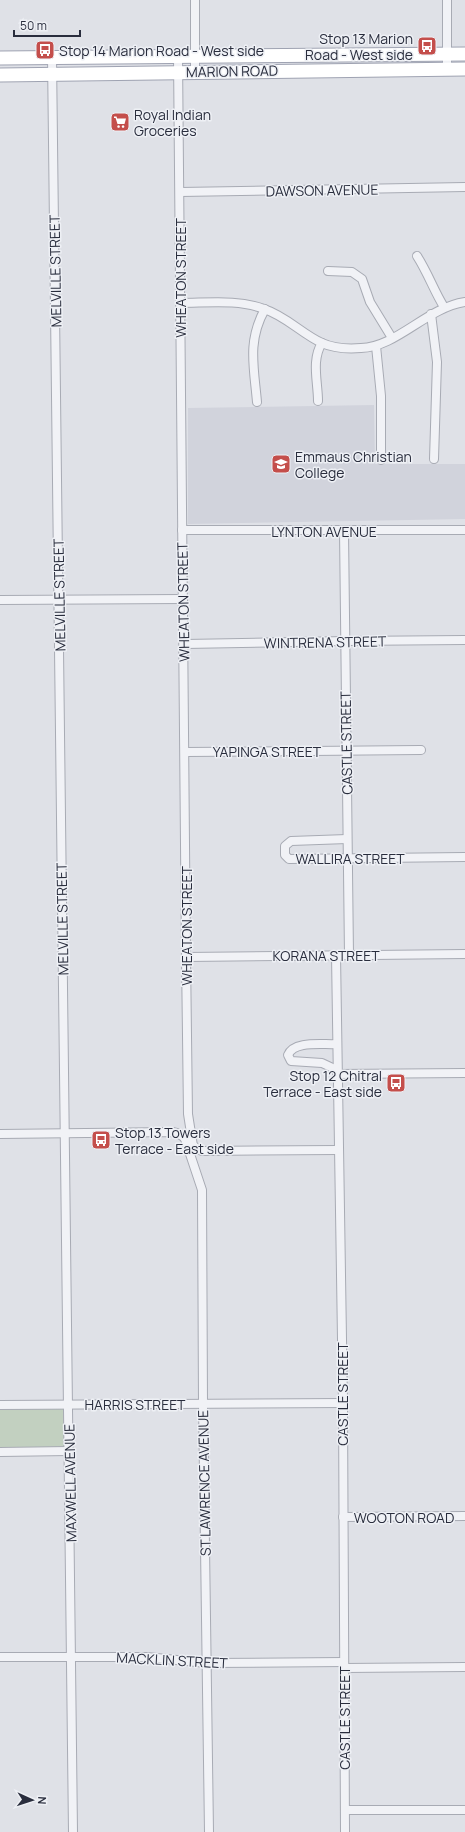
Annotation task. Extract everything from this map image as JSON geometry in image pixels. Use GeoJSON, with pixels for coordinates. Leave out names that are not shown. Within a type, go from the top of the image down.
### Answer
{"type":"FeatureCollection","features":[{"type":"Feature","properties":{"kind":"main road","name":"MARION ROAD"},"geometry":{"type":"LineString","coordinates":[[0,58],[465,54]]}},
{"type":"Feature","properties":{"kind":"main road","name":"MARION ROAD"},"geometry":{"type":"LineString","coordinates":[[0,75],[465,69]]}},
{"type":"Feature","properties":{"kind":"street"},"geometry":{"type":"LineString","coordinates":[[195,0],[195,72]]}},
{"type":"Feature","properties":{"kind":"street"},"geometry":{"type":"LineString","coordinates":[[447,0],[447,69]]}},
{"type":"Feature","properties":{"kind":"street","name":"WHEATON STREET"},"geometry":{"type":"LineString","coordinates":[[178,56],[188,1114],[194,1146]]}},
{"type":"Feature","properties":{"kind":"street","name":"MELVILLE STREET"},"geometry":{"type":"LineString","coordinates":[[52,57],[64,1133]]}},
{"type":"Feature","properties":{"kind":"street","name":"DAWSON AVENUE"},"geometry":{"type":"LineString","coordinates":[[180,192],[465,187]]}},
{"type":"Feature","properties":{"kind":"street"},"geometry":{"type":"LineString","coordinates":[[417,256],[444,307]]}},
{"type":"Feature","properties":{"kind":"street"},"geometry":{"type":"LineString","coordinates":[[328,271],[352,272],[362,279],[370,302],[392,338]]}},
{"type":"Feature","properties":{"kind":"street"},"geometry":{"type":"LineString","coordinates":[[180,303],[232,303],[265,309],[290,321],[322,343],[343,348],[362,348],[376,346],[444,307],[465,302]]}},
{"type":"Feature","properties":{"kind":"street"},"geometry":{"type":"LineString","coordinates":[[257,402],[252,348],[254,332],[265,309]]}},
{"type":"Feature","properties":{"kind":"street"},"geometry":{"type":"LineString","coordinates":[[431,314],[437,362],[434,459]]}},
{"type":"Feature","properties":{"kind":"street"},"geometry":{"type":"LineString","coordinates":[[318,401],[316,358],[322,343]]}},
{"type":"Feature","properties":{"kind":"street"},"geometry":{"type":"LineString","coordinates":[[376,346],[381,396],[381,460]]}},
{"type":"Feature","properties":{"kind":"street","name":"LYNTON AVENUE"},"geometry":{"type":"LineString","coordinates":[[182,530],[465,530]]}},
{"type":"Feature","properties":{"kind":"street","name":"CASTLE STREET"},"geometry":{"type":"LineString","coordinates":[[344,531],[349,955]]}},
{"type":"Feature","properties":{"kind":"street"},"geometry":{"type":"LineString","coordinates":[[0,600],[183,599]]}},
{"type":"Feature","properties":{"kind":"street","name":"WINTRENA STREET"},"geometry":{"type":"LineString","coordinates":[[184,644],[465,640]]}},
{"type":"Feature","properties":{"kind":"street","name":"YAPINGA STREET"},"geometry":{"type":"LineString","coordinates":[[185,752],[421,750]]}},
{"type":"Feature","properties":{"kind":"street","name":"WALLIRA STREET"},"geometry":{"type":"LineString","coordinates":[[348,839],[292,841],[285,846],[285,855],[289,859],[465,857]]}},
{"type":"Feature","properties":{"kind":"street","name":"KORANA STREET"},"geometry":{"type":"LineString","coordinates":[[186,957],[465,954]]}},
{"type":"Feature","properties":{"kind":"street","name":"CASTLE STREET"},"geometry":{"type":"LineString","coordinates":[[336,955],[343,1403],[345,1832]]}},
{"type":"Feature","properties":{"kind":"street"},"geometry":{"type":"LineString","coordinates":[[337,1044],[303,1045],[294,1047],[290,1050],[288,1055],[291,1061],[322,1064],[337,1072],[465,1073]]}},
{"type":"Feature","properties":{"kind":"street"},"geometry":{"type":"LineString","coordinates":[[0,1134],[173,1132],[184,1136],[194,1146],[202,1151],[339,1150]]}},
{"type":"Feature","properties":{"kind":"street","name":"MAXWELL AVENUE"},"geometry":{"type":"LineString","coordinates":[[64,1133],[74,1832]]}},
{"type":"Feature","properties":{"kind":"street","name":"ST LAWRENCE AVENUE"},"geometry":{"type":"LineString","coordinates":[[184,1136],[202,1190],[203,1404],[209,1832]]}},
{"type":"Feature","properties":{"kind":"street","name":"HARRIS STREET"},"geometry":{"type":"LineString","coordinates":[[0,1405],[343,1403]]}},
{"type":"Feature","properties":{"kind":"street"},"geometry":{"type":"LineString","coordinates":[[0,1452],[69,1451]]}},
{"type":"Feature","properties":{"kind":"street","name":"WOOTON ROAD"},"geometry":{"type":"LineString","coordinates":[[343,1517],[465,1516]]}},
{"type":"Feature","properties":{"kind":"street","name":"MACKLIN STREET"},"geometry":{"type":"LineString","coordinates":[[0,1657],[147,1657],[206,1663],[465,1667]]}},
{"type":"Feature","properties":{"kind":"street"},"geometry":{"type":"LineString","coordinates":[[345,1810],[465,1810]]}},
{"type":"Feature","properties":{"kind":"shaded area","name":"Emmaus Christian College"},"geometry":{"type":"Polygon","coordinates":[[[374,405],[375,464],[465,464],[465,519],[188,524],[188,408],[374,405]]]}},
{"type":"Feature","properties":{"kind":"green space"},"geometry":{"type":"Polygon","coordinates":[[[68,1405],[68,1450],[0,1452],[0,1406],[68,1405]]]}},
{"type":"Feature","properties":{"kind":"place","name":"Stop 13 Marion Road - West side"},"geometry":{"type":"Point","coordinates":[427,46]}},
{"type":"Feature","properties":{"kind":"place","name":"Stop 14 Marion Road - West side"},"geometry":{"type":"Point","coordinates":[45,50]}},
{"type":"Feature","properties":{"kind":"place","name":"Royal Indian Groceries"},"geometry":{"type":"Point","coordinates":[120,122]}},
{"type":"Feature","properties":{"kind":"place","name":"Emmaus Christian College"},"geometry":{"type":"Point","coordinates":[281,464]}},
{"type":"Feature","properties":{"kind":"place","name":"Stop 12 Chitral Terrace - East side"},"geometry":{"type":"Point","coordinates":[396,1083]}},
{"type":"Feature","properties":{"kind":"place","name":"Stop 13 Towers Terrace - East side"},"geometry":{"type":"Point","coordinates":[101,1140]}}]}
